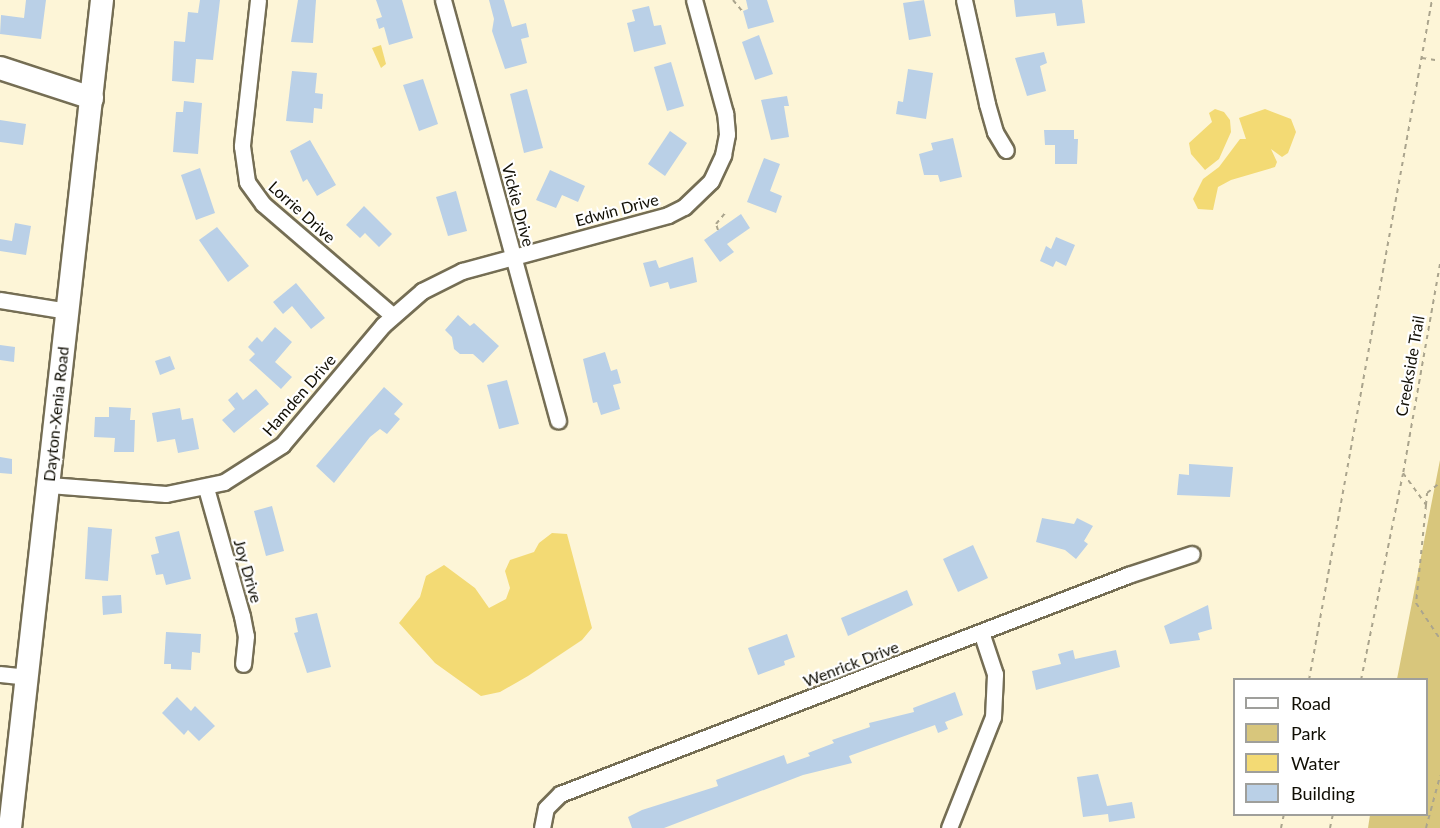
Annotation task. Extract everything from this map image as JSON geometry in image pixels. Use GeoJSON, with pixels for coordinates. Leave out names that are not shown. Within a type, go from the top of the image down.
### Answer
{"type":"FeatureCollection","features":[{"type":"Feature","properties":{"kind":"main road","name":"Dayton-Xenia Road"},"geometry":{"type":"LineString","coordinates":[[10,828],[102,0]]}},
{"type":"Feature","properties":{"kind":"main road"},"geometry":{"type":"LineString","coordinates":[[0,68],[92,98]]}},
{"type":"Feature","properties":{"kind":"street","name":"Lorrie Drive"},"geometry":{"type":"LineString","coordinates":[[258,0],[242,146],[247,182],[263,204],[392,315]]}},
{"type":"Feature","properties":{"kind":"street","name":"Vickie Drive"},"geometry":{"type":"LineString","coordinates":[[443,0],[558,421]]}},
{"type":"Feature","properties":{"kind":"street","name":"Edwin Drive"},"geometry":{"type":"LineString","coordinates":[[514,257],[668,215],[699,195],[711,181],[723,154],[727,123],[694,0]]}},
{"type":"Feature","properties":{"kind":"street"},"geometry":{"type":"LineString","coordinates":[[964,0],[987,104],[995,132],[1006,150]]}},
{"type":"Feature","properties":{"kind":"street","name":"Hamden Drive"},"geometry":{"type":"LineString","coordinates":[[48,485],[166,495],[206,488],[245,471],[282,445],[392,315],[442,280],[514,257]]}},
{"type":"Feature","properties":{"kind":"street"},"geometry":{"type":"LineString","coordinates":[[0,300],[68,311]]}},
{"type":"Feature","properties":{"kind":"street","name":"Joy Drive"},"geometry":{"type":"LineString","coordinates":[[206,488],[242,616],[246,636],[243,664]]}},
{"type":"Feature","properties":{"kind":"street","name":"Wenrick Drive"},"geometry":{"type":"LineString","coordinates":[[542,828],[546,808],[560,794],[981,632],[1192,554]]}},
{"type":"Feature","properties":{"kind":"street"},"geometry":{"type":"LineString","coordinates":[[949,828],[993,717],[995,674],[981,632]]}},
{"type":"Feature","properties":{"kind":"street"},"geometry":{"type":"LineString","coordinates":[[0,674],[28,677]]}},
{"type":"Feature","properties":{"kind":"path"},"geometry":{"type":"LineString","coordinates":[[733,0],[744,13]]}},
{"type":"Feature","properties":{"kind":"path"},"geometry":{"type":"LineString","coordinates":[[1309,678],[1432,0]]}},
{"type":"Feature","properties":{"kind":"path"},"geometry":{"type":"LineString","coordinates":[[1422,58],[1440,61]]}},
{"type":"Feature","properties":{"kind":"path"},"geometry":{"type":"LineString","coordinates":[[718,230],[716,224],[728,211]]}},
{"type":"Feature","properties":{"kind":"path","name":"Creekside Trail"},"geometry":{"type":"LineString","coordinates":[[1361,678],[1403,473],[1440,264]]}},
{"type":"Feature","properties":{"kind":"path"},"geometry":{"type":"LineString","coordinates":[[1403,473],[1426,505]]}},
{"type":"Feature","properties":{"kind":"path"},"geometry":{"type":"LineString","coordinates":[[1440,483],[1427,493],[1416,603],[1440,639]]}},
{"type":"Feature","properties":{"kind":"path"},"geometry":{"type":"LineString","coordinates":[[1426,828],[1440,776]]}},
{"type":"Feature","properties":{"kind":"green space"},"geometry":{"type":"Polygon","coordinates":[[[1440,460],[1440,828],[1368,828],[1370,816],[1428,816],[1428,678],[1397,678],[1440,460]]]}},
{"type":"Feature","properties":{"kind":"water"},"geometry":{"type":"Polygon","coordinates":[[[381,45],[386,64],[381,68],[372,48],[381,45]]]}},
{"type":"Feature","properties":{"kind":"water"},"geometry":{"type":"Polygon","coordinates":[[[1215,109],[1224,112],[1230,120],[1231,132],[1219,159],[1205,170],[1191,154],[1189,143],[1212,122],[1209,113],[1215,109]]]}},
{"type":"Feature","properties":{"kind":"water"},"geometry":{"type":"Polygon","coordinates":[[[1265,109],[1291,119],[1296,132],[1288,153],[1282,157],[1271,149],[1277,162],[1275,167],[1231,180],[1218,187],[1213,210],[1198,209],[1193,199],[1203,179],[1219,167],[1240,139],[1246,139],[1239,118],[1265,109]]]}},
{"type":"Feature","properties":{"kind":"water"},"geometry":{"type":"Polygon","coordinates":[[[552,533],[567,534],[592,628],[582,640],[528,676],[500,692],[481,696],[435,663],[399,623],[420,597],[426,576],[444,565],[475,588],[489,608],[506,599],[510,588],[505,571],[510,560],[534,552],[539,543],[552,533]]]}},
{"type":"Feature","properties":{"kind":"building"},"geometry":{"type":"Polygon","coordinates":[[[26,0],[46,0],[41,39],[0,34],[1,15],[24,18],[26,0]]]}},
{"type":"Feature","properties":{"kind":"building"},"geometry":{"type":"Polygon","coordinates":[[[200,0],[220,0],[213,60],[196,59],[194,83],[172,81],[174,41],[185,42],[188,12],[198,13],[200,0]]]}},
{"type":"Feature","properties":{"kind":"building"},"geometry":{"type":"Polygon","coordinates":[[[298,0],[316,0],[313,43],[291,42],[298,0]]]}},
{"type":"Feature","properties":{"kind":"building"},"geometry":{"type":"Polygon","coordinates":[[[376,0],[402,0],[413,38],[389,45],[384,27],[379,29],[376,19],[382,17],[376,0]]]}},
{"type":"Feature","properties":{"kind":"building"},"geometry":{"type":"Polygon","coordinates":[[[489,0],[504,0],[512,27],[526,23],[529,37],[521,39],[527,63],[505,69],[492,31],[494,19],[489,0]]]}},
{"type":"Feature","properties":{"kind":"building"},"geometry":{"type":"Polygon","coordinates":[[[746,0],[767,0],[774,22],[748,29],[743,11],[748,9],[746,0]]]}},
{"type":"Feature","properties":{"kind":"building"},"geometry":{"type":"Polygon","coordinates":[[[924,0],[931,36],[909,40],[903,3],[924,0]]]}},
{"type":"Feature","properties":{"kind":"building"},"geometry":{"type":"Polygon","coordinates":[[[1014,0],[1082,0],[1085,23],[1057,26],[1055,13],[1016,17],[1014,0]]]}},
{"type":"Feature","properties":{"kind":"building"},"geometry":{"type":"Polygon","coordinates":[[[649,6],[654,26],[661,25],[666,44],[634,52],[627,23],[635,21],[632,10],[649,6]]]}},
{"type":"Feature","properties":{"kind":"building"},"geometry":{"type":"Polygon","coordinates":[[[759,35],[773,74],[755,80],[742,42],[759,35]]]}},
{"type":"Feature","properties":{"kind":"building"},"geometry":{"type":"Polygon","coordinates":[[[1044,52],[1047,63],[1040,66],[1046,91],[1027,96],[1015,58],[1044,52]]]}},
{"type":"Feature","properties":{"kind":"building"},"geometry":{"type":"Polygon","coordinates":[[[671,62],[684,106],[667,111],[654,67],[671,62]]]}},
{"type":"Feature","properties":{"kind":"building"},"geometry":{"type":"Polygon","coordinates":[[[908,69],[933,73],[926,119],[896,114],[898,101],[903,102],[908,69]]]}},
{"type":"Feature","properties":{"kind":"building"},"geometry":{"type":"Polygon","coordinates":[[[292,71],[317,73],[315,93],[323,94],[322,109],[314,108],[313,123],[286,121],[292,71]]]}},
{"type":"Feature","properties":{"kind":"building"},"geometry":{"type":"Polygon","coordinates":[[[423,79],[438,124],[419,131],[403,85],[423,79]]]}},
{"type":"Feature","properties":{"kind":"building"},"geometry":{"type":"Polygon","coordinates":[[[527,89],[543,148],[524,153],[510,94],[527,89]]]}},
{"type":"Feature","properties":{"kind":"building"},"geometry":{"type":"Polygon","coordinates":[[[787,96],[789,106],[784,106],[789,137],[771,140],[761,100],[787,96]]]}},
{"type":"Feature","properties":{"kind":"building"},"geometry":{"type":"Polygon","coordinates":[[[184,101],[202,103],[198,154],[173,152],[176,112],[183,112],[184,101]]]}},
{"type":"Feature","properties":{"kind":"building"},"geometry":{"type":"Polygon","coordinates":[[[0,120],[26,124],[23,145],[0,142],[0,120]]]}},
{"type":"Feature","properties":{"kind":"building"},"geometry":{"type":"Polygon","coordinates":[[[1044,130],[1074,130],[1074,139],[1078,139],[1077,164],[1055,164],[1055,145],[1045,145],[1044,130]]]}},
{"type":"Feature","properties":{"kind":"building"},"geometry":{"type":"Polygon","coordinates":[[[670,131],[687,143],[665,176],[648,164],[670,131]]]}},
{"type":"Feature","properties":{"kind":"building"},"geometry":{"type":"Polygon","coordinates":[[[953,138],[962,177],[940,182],[938,175],[924,175],[919,154],[933,150],[931,143],[953,138]]]}},
{"type":"Feature","properties":{"kind":"building"},"geometry":{"type":"Polygon","coordinates":[[[310,140],[336,185],[317,196],[307,179],[303,182],[290,151],[310,140]]]}},
{"type":"Feature","properties":{"kind":"building"},"geometry":{"type":"Polygon","coordinates":[[[764,158],[780,164],[770,191],[782,196],[776,213],[747,202],[764,158]]]}},
{"type":"Feature","properties":{"kind":"building"},"geometry":{"type":"Polygon","coordinates":[[[200,168],[215,213],[196,220],[181,175],[200,168]]]}},
{"type":"Feature","properties":{"kind":"building"},"geometry":{"type":"Polygon","coordinates":[[[550,170],[585,186],[578,202],[562,195],[556,208],[536,200],[550,170]]]}},
{"type":"Feature","properties":{"kind":"building"},"geometry":{"type":"Polygon","coordinates":[[[456,191],[467,231],[448,236],[436,197],[456,191]]]}},
{"type":"Feature","properties":{"kind":"building"},"geometry":{"type":"Polygon","coordinates":[[[364,206],[392,234],[379,247],[365,233],[360,238],[346,225],[364,206]]]}},
{"type":"Feature","properties":{"kind":"building"},"geometry":{"type":"Polygon","coordinates":[[[741,214],[750,228],[727,244],[734,252],[720,262],[704,240],[741,214]]]}},
{"type":"Feature","properties":{"kind":"building"},"geometry":{"type":"Polygon","coordinates":[[[15,223],[31,226],[26,255],[0,251],[0,239],[12,241],[15,223]]]}},
{"type":"Feature","properties":{"kind":"building"},"geometry":{"type":"Polygon","coordinates":[[[217,227],[249,266],[228,282],[199,240],[217,227]]]}},
{"type":"Feature","properties":{"kind":"building"},"geometry":{"type":"Polygon","coordinates":[[[1056,237],[1075,245],[1066,266],[1056,261],[1053,267],[1040,261],[1046,246],[1051,249],[1056,237]]]}},
{"type":"Feature","properties":{"kind":"building"},"geometry":{"type":"Polygon","coordinates":[[[693,257],[697,282],[670,289],[668,282],[650,287],[643,263],[656,260],[659,268],[693,257]]]}},
{"type":"Feature","properties":{"kind":"building"},"geometry":{"type":"Polygon","coordinates":[[[296,283],[325,318],[311,329],[292,306],[283,314],[273,302],[296,283]]]}},
{"type":"Feature","properties":{"kind":"building"},"geometry":{"type":"Polygon","coordinates":[[[458,315],[470,326],[474,323],[499,346],[483,363],[473,354],[460,354],[454,349],[452,337],[445,330],[458,315]]]}},
{"type":"Feature","properties":{"kind":"building"},"geometry":{"type":"Polygon","coordinates":[[[275,327],[292,342],[275,362],[292,377],[281,389],[249,360],[255,354],[248,347],[257,337],[262,342],[275,327]]]}},
{"type":"Feature","properties":{"kind":"building"},"geometry":{"type":"Polygon","coordinates":[[[0,345],[15,347],[14,362],[0,360],[0,345]]]}},
{"type":"Feature","properties":{"kind":"building"},"geometry":{"type":"Polygon","coordinates":[[[605,352],[611,371],[617,369],[621,383],[613,385],[620,409],[601,415],[597,402],[593,403],[583,359],[605,352]]]}},
{"type":"Feature","properties":{"kind":"building"},"geometry":{"type":"Polygon","coordinates":[[[170,356],[175,369],[160,375],[155,361],[170,356]]]}},
{"type":"Feature","properties":{"kind":"building"},"geometry":{"type":"Polygon","coordinates":[[[507,380],[519,424],[499,429],[487,385],[507,380]]]}},
{"type":"Feature","properties":{"kind":"building"},"geometry":{"type":"Polygon","coordinates":[[[384,387],[403,404],[394,414],[400,419],[387,434],[380,429],[370,437],[334,483],[316,466],[384,387]]]}},
{"type":"Feature","properties":{"kind":"building"},"geometry":{"type":"Polygon","coordinates":[[[256,389],[269,404],[234,433],[222,420],[235,409],[228,400],[237,392],[243,400],[256,389]]]}},
{"type":"Feature","properties":{"kind":"building"},"geometry":{"type":"Polygon","coordinates":[[[109,407],[131,408],[130,420],[135,420],[134,452],[114,452],[115,438],[94,437],[95,417],[109,417],[109,407]]]}},
{"type":"Feature","properties":{"kind":"building"},"geometry":{"type":"Polygon","coordinates":[[[180,408],[182,420],[193,418],[199,449],[178,453],[175,439],[157,442],[152,413],[180,408]]]}},
{"type":"Feature","properties":{"kind":"building"},"geometry":{"type":"Polygon","coordinates":[[[0,457],[12,459],[12,474],[0,473],[0,457]]]}},
{"type":"Feature","properties":{"kind":"building"},"geometry":{"type":"Polygon","coordinates":[[[1189,464],[1233,467],[1230,497],[1177,495],[1179,474],[1189,475],[1189,464]]]}},
{"type":"Feature","properties":{"kind":"building"},"geometry":{"type":"Polygon","coordinates":[[[272,506],[284,551],[266,556],[254,511],[272,506]]]}},
{"type":"Feature","properties":{"kind":"building"},"geometry":{"type":"Polygon","coordinates":[[[1042,518],[1074,524],[1077,518],[1093,526],[1084,541],[1088,544],[1076,559],[1065,550],[1036,542],[1042,518]]]}},
{"type":"Feature","properties":{"kind":"building"},"geometry":{"type":"Polygon","coordinates":[[[88,527],[112,529],[108,581],[85,579],[88,527]]]}},
{"type":"Feature","properties":{"kind":"building"},"geometry":{"type":"Polygon","coordinates":[[[179,531],[191,579],[166,585],[163,574],[156,575],[151,555],[159,553],[155,537],[179,531]]]}},
{"type":"Feature","properties":{"kind":"building"},"geometry":{"type":"Polygon","coordinates":[[[973,545],[988,578],[958,592],[943,559],[973,545]]]}},
{"type":"Feature","properties":{"kind":"building"},"geometry":{"type":"Polygon","coordinates":[[[907,590],[913,605],[848,636],[841,618],[907,590]]]}},
{"type":"Feature","properties":{"kind":"building"},"geometry":{"type":"Polygon","coordinates":[[[121,595],[122,613],[103,615],[102,596],[121,595]]]}},
{"type":"Feature","properties":{"kind":"building"},"geometry":{"type":"Polygon","coordinates":[[[1208,605],[1212,629],[1198,633],[1200,640],[1170,644],[1164,626],[1208,605]]]}},
{"type":"Feature","properties":{"kind":"building"},"geometry":{"type":"Polygon","coordinates":[[[317,613],[331,667],[307,673],[294,633],[298,632],[295,618],[317,613]]]}},
{"type":"Feature","properties":{"kind":"building"},"geometry":{"type":"Polygon","coordinates":[[[166,632],[201,634],[200,653],[192,652],[191,670],[171,669],[171,664],[164,664],[166,632]]]}},
{"type":"Feature","properties":{"kind":"building"},"geometry":{"type":"Polygon","coordinates":[[[787,634],[795,657],[784,661],[785,665],[758,675],[748,648],[787,634]]]}},
{"type":"Feature","properties":{"kind":"building"},"geometry":{"type":"Polygon","coordinates":[[[1073,650],[1075,659],[1116,650],[1120,667],[1036,690],[1032,671],[1061,664],[1058,654],[1073,650]]]}},
{"type":"Feature","properties":{"kind":"building"},"geometry":{"type":"Polygon","coordinates":[[[955,692],[963,715],[945,722],[948,729],[938,733],[935,725],[849,756],[852,763],[803,775],[664,828],[632,828],[628,817],[642,810],[718,786],[716,780],[784,755],[787,764],[810,756],[808,753],[834,743],[832,740],[870,727],[869,723],[914,712],[913,708],[955,692]]]}},
{"type":"Feature","properties":{"kind":"building"},"geometry":{"type":"Polygon","coordinates":[[[177,697],[191,711],[195,706],[215,726],[199,741],[188,730],[184,735],[162,713],[177,697]]]}},
{"type":"Feature","properties":{"kind":"building"},"geometry":{"type":"Polygon","coordinates":[[[1098,774],[1107,806],[1132,802],[1135,818],[1109,822],[1108,814],[1083,817],[1077,777],[1098,774]]]}}]}
